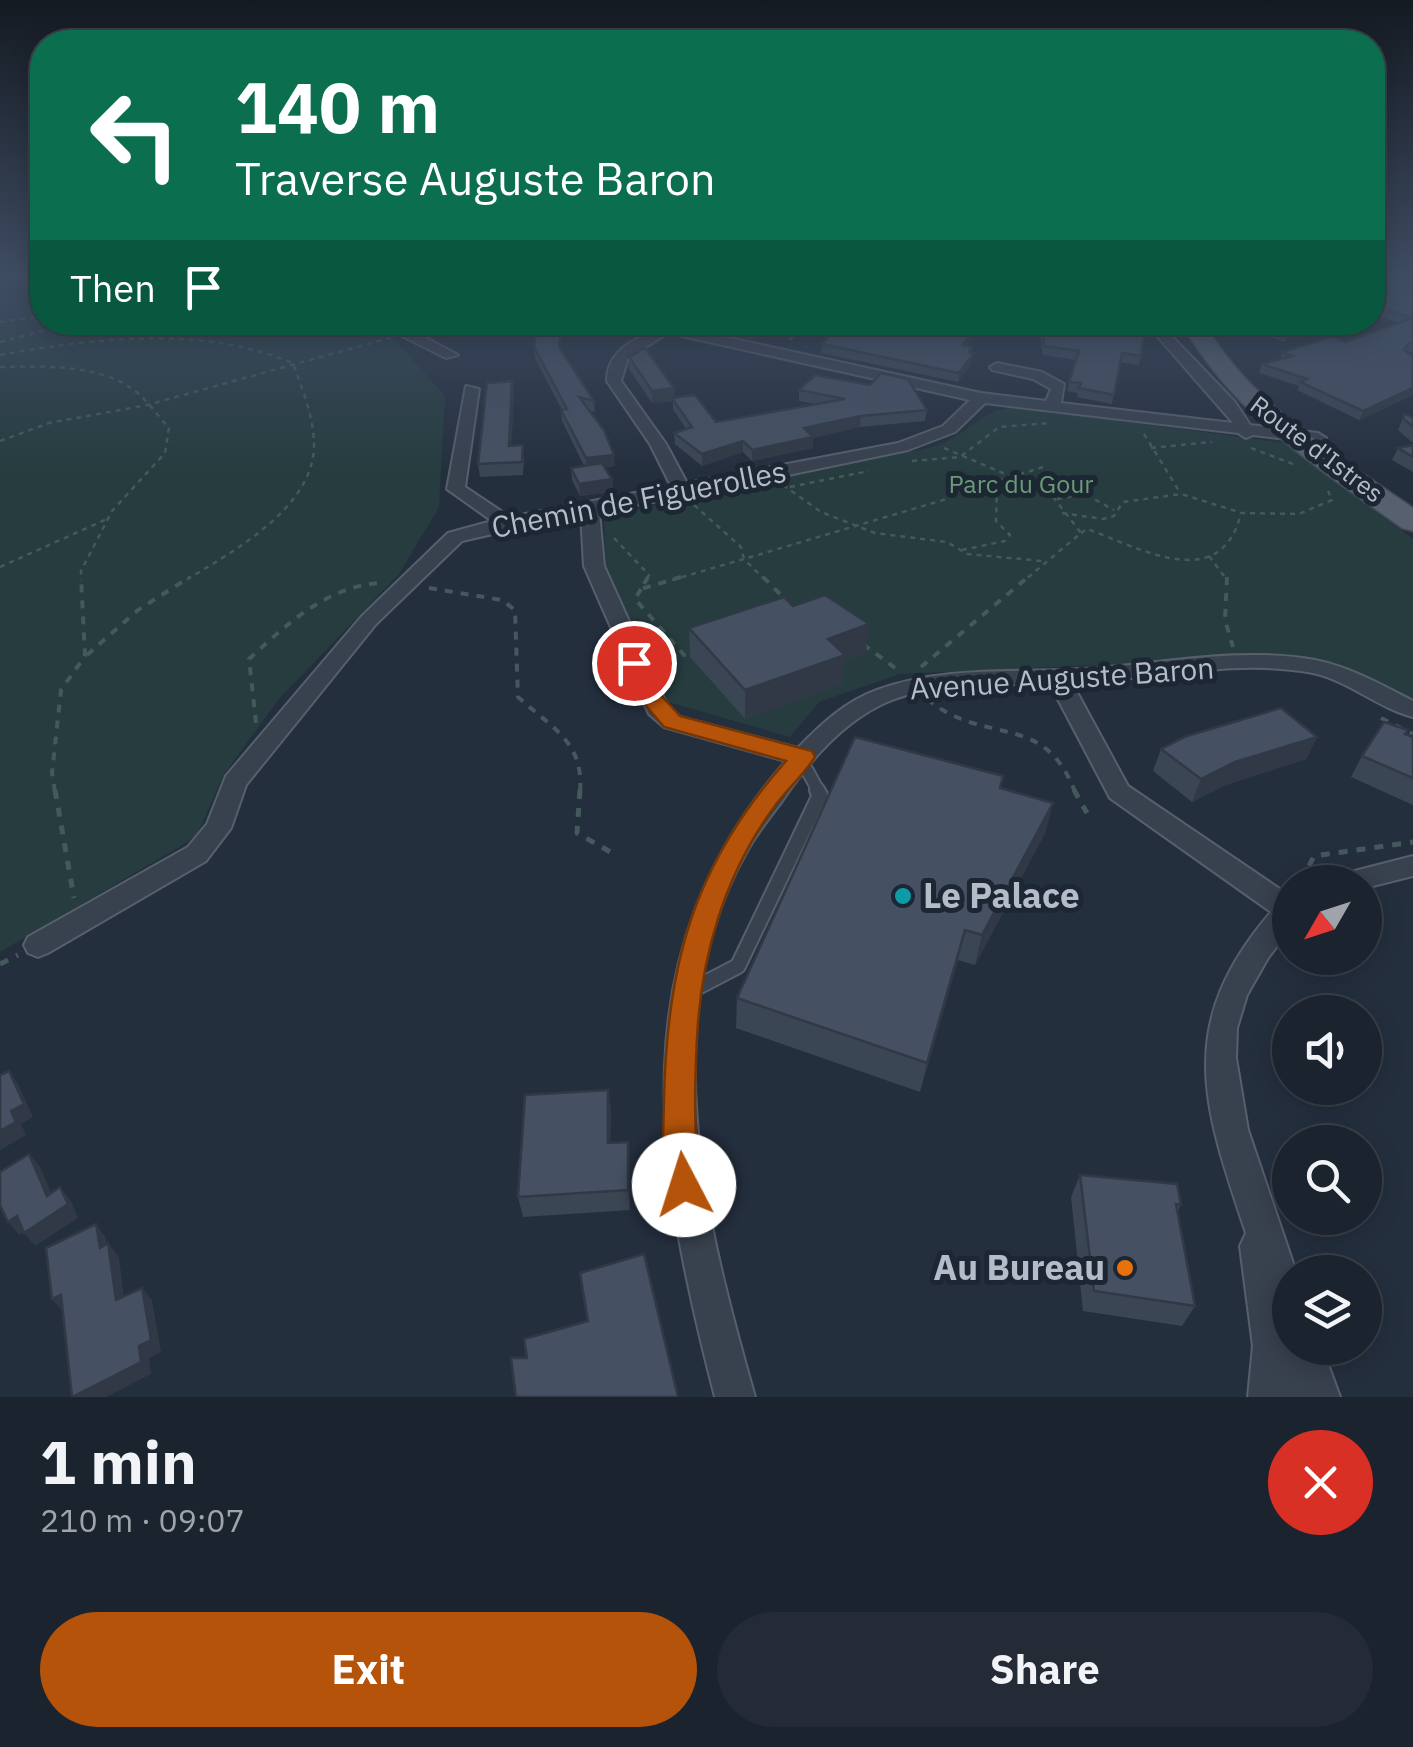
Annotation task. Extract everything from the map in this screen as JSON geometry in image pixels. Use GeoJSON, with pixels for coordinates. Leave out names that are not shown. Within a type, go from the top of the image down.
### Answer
{"type":"FeatureCollection","features":[{"type":"Feature","properties":{"kind":"main road","name":"Route d'Istres"},"geometry":{"type":"LineString","coordinates":[[1205,342],[1226,375],[1305,447],[1413,522]]}},
{"type":"Feature","properties":{"kind":"main road","name":"Route d'Istres"},"geometry":{"type":"LineString","coordinates":[[1220,342],[1305,447],[1413,507]]}},
{"type":"Feature","properties":{"kind":"street"},"geometry":{"type":"LineString","coordinates":[[426,342],[451,356]]}},
{"type":"Feature","properties":{"kind":"street"},"geometry":{"type":"LineString","coordinates":[[643,342],[622,354],[613,372],[614,381],[658,444],[681,493]]}},
{"type":"Feature","properties":{"kind":"street"},"geometry":{"type":"LineString","coordinates":[[726,342],[981,398],[1052,405],[1305,447]]}},
{"type":"Feature","properties":{"kind":"street"},"geometry":{"type":"LineString","coordinates":[[1163,342],[1230,404],[1244,439]]}},
{"type":"Feature","properties":{"kind":"street"},"geometry":{"type":"LineString","coordinates":[[997,366],[1037,374],[1059,387],[1052,405]]}},
{"type":"Feature","properties":{"kind":"street"},"geometry":{"type":"LineString","coordinates":[[471,389],[456,489],[507,523]]}},
{"type":"Feature","properties":{"kind":"street","name":"Chemin de Figuerolles"},"geometry":{"type":"LineString","coordinates":[[38,946],[197,854],[218,828],[234,782],[405,585],[455,537],[507,523],[681,493],[928,439],[949,429],[981,398]]}},
{"type":"Feature","properties":{"kind":"street"},"geometry":{"type":"LineString","coordinates":[[590,509],[594,566],[657,709],[672,722],[799,761]]}},
{"type":"Feature","properties":{"kind":"street","name":"Avenue Auguste Baron"},"geometry":{"type":"LineString","coordinates":[[735,1397],[694,1248],[680,1154],[686,993],[702,922],[731,852],[763,802],[799,761],[854,710],[1057,677],[1299,665],[1342,676],[1413,710]]}},
{"type":"Feature","properties":{"kind":"street"},"geometry":{"type":"LineString","coordinates":[[1057,677],[1119,792],[1272,898]]}},
{"type":"Feature","properties":{"kind":"street"},"geometry":{"type":"LineString","coordinates":[[1382,874],[1413,866]]}},
{"type":"Feature","properties":{"kind":"street"},"geometry":{"type":"LineString","coordinates":[[1272,932],[1247,962],[1222,1029],[1235,1143],[1272,1255]]}},
{"type":"Feature","properties":{"kind":"street"},"geometry":{"type":"LineString","coordinates":[[1249,1183],[1272,1346],[1268,1397],[1299,1397]]}},
{"type":"Feature","properties":{"kind":"street"},"geometry":{"type":"LineString","coordinates":[[1308,1365],[1320,1397]]}},
{"type":"Feature","properties":{"kind":"lane"},"geometry":{"type":"LineString","coordinates":[[686,993],[738,966],[820,794],[799,761]]}},
{"type":"Feature","properties":{"kind":"path"},"geometry":{"type":"LineString","coordinates":[[0,354],[69,342]]}},
{"type":"Feature","properties":{"kind":"path"},"geometry":{"type":"LineString","coordinates":[[78,922],[52,772],[61,690],[85,656],[142,607],[218,560],[273,518],[312,466],[312,431],[293,362],[271,350],[198,342]]}},
{"type":"Feature","properties":{"kind":"path"},"geometry":{"type":"LineString","coordinates":[[779,354],[788,342]]}},
{"type":"Feature","properties":{"kind":"path"},"geometry":{"type":"LineString","coordinates":[[0,441],[48,423],[147,405],[293,362],[372,345]]}},
{"type":"Feature","properties":{"kind":"path"},"geometry":{"type":"LineString","coordinates":[[0,366],[44,368],[113,379],[130,387],[169,428],[166,454],[108,519],[80,570],[85,656]]}},
{"type":"Feature","properties":{"kind":"path"},"geometry":{"type":"LineString","coordinates":[[906,461],[960,456],[980,445],[999,426],[1055,424]]}},
{"type":"Feature","properties":{"kind":"path"},"geometry":{"type":"LineString","coordinates":[[1143,433],[1181,494]]}},
{"type":"Feature","properties":{"kind":"path"},"geometry":{"type":"LineString","coordinates":[[1244,439],[1305,447]]}},
{"type":"Feature","properties":{"kind":"path"},"geometry":{"type":"LineString","coordinates":[[1151,448],[1187,448],[1220,440]]}},
{"type":"Feature","properties":{"kind":"path"},"geometry":{"type":"LineString","coordinates":[[960,456],[1017,476],[1057,500],[1062,512],[1081,533]]}},
{"type":"Feature","properties":{"kind":"path"},"geometry":{"type":"LineString","coordinates":[[960,550],[1005,542],[1010,535],[996,521],[997,489],[992,483],[1043,466]]}},
{"type":"Feature","properties":{"kind":"path"},"geometry":{"type":"LineString","coordinates":[[875,470],[786,488],[821,512],[851,525],[905,539],[947,542],[960,550],[1043,561]]}},
{"type":"Feature","properties":{"kind":"path"},"geometry":{"type":"LineString","coordinates":[[1062,512],[1103,519],[1114,516],[1114,510],[1123,502],[1181,494],[1241,512],[1300,516],[1320,512],[1332,500],[1319,480]]}},
{"type":"Feature","properties":{"kind":"path"},"geometry":{"type":"LineString","coordinates":[[681,493],[741,547],[744,559],[792,605]]}},
{"type":"Feature","properties":{"kind":"path"},"geometry":{"type":"LineString","coordinates":[[1057,500],[1085,494],[1114,510]]}},
{"type":"Feature","properties":{"kind":"path"},"geometry":{"type":"LineString","coordinates":[[641,590],[950,498]]}},
{"type":"Feature","properties":{"kind":"path"},"geometry":{"type":"LineString","coordinates":[[1086,813],[1072,796],[1069,773],[1056,754],[925,696],[922,666],[1043,561],[1087,529],[1171,560],[1221,550],[1239,529],[1241,512]]}},
{"type":"Feature","properties":{"kind":"path"},"geometry":{"type":"LineString","coordinates":[[0,567],[108,519]]}},
{"type":"Feature","properties":{"kind":"path"},"geometry":{"type":"LineString","coordinates":[[614,538],[649,576],[635,599],[684,656],[701,650]]}},
{"type":"Feature","properties":{"kind":"path"},"geometry":{"type":"LineString","coordinates":[[1208,555],[1227,576],[1221,608],[1224,628],[1244,659]]}},
{"type":"Feature","properties":{"kind":"path"},"geometry":{"type":"LineString","coordinates":[[259,752],[249,660],[287,623],[361,581],[502,600],[516,610],[521,632],[514,658],[518,697],[576,750],[582,766],[577,833],[614,854]]}},
{"type":"Feature","properties":{"kind":"path"},"geometry":{"type":"LineString","coordinates":[[853,636],[892,667]]}},
{"type":"Feature","properties":{"kind":"path"},"geometry":{"type":"LineString","coordinates":[[1310,865],[1314,856],[1360,854],[1413,842]]}},
{"type":"Feature","properties":{"kind":"green space"},"geometry":{"type":"Polygon","coordinates":[[[0,342],[397,342],[445,396],[439,507],[399,574],[278,700],[223,776],[196,837],[0,952],[0,342]]]}},
{"type":"Feature","properties":{"kind":"green space","name":"Parc du Gour"},"geometry":{"type":"Polygon","coordinates":[[[1016,407],[1292,444],[1413,539],[1413,702],[1343,668],[1300,656],[900,674],[819,702],[790,737],[665,701],[606,567],[604,521],[626,512],[931,447],[993,412],[1016,407]]]}},
{"type":"Feature","properties":{"kind":"building"},"geometry":{"type":"Polygon","coordinates":[[[535,342],[559,342],[594,401],[579,397],[604,430],[614,455],[586,458],[561,410],[567,409],[535,342]]]}},
{"type":"Feature","properties":{"kind":"building"},"geometry":{"type":"Polygon","coordinates":[[[965,342],[963,345],[972,347],[969,352],[974,353],[959,373],[822,344],[965,342]]]}},
{"type":"Feature","properties":{"kind":"building"},"geometry":{"type":"Polygon","coordinates":[[[1044,342],[1143,342],[1141,356],[1122,353],[1114,395],[1069,382],[1079,351],[1044,346],[1044,342]]]}},
{"type":"Feature","properties":{"kind":"building"},"geometry":{"type":"Polygon","coordinates":[[[1315,342],[1413,342],[1404,350],[1413,356],[1413,388],[1363,411],[1300,382],[1307,379],[1262,364],[1292,356],[1282,352],[1315,342]]]}},
{"type":"Feature","properties":{"kind":"building"},"geometry":{"type":"Polygon","coordinates":[[[645,348],[674,388],[652,391],[629,357],[645,348]]]}},
{"type":"Feature","properties":{"kind":"building"},"geometry":{"type":"Polygon","coordinates":[[[881,373],[908,379],[927,410],[861,416],[804,428],[813,437],[752,450],[743,441],[702,454],[674,433],[692,427],[672,398],[695,395],[716,422],[845,399],[799,390],[815,375],[870,385],[881,373]]]}},
{"type":"Feature","properties":{"kind":"building"},"geometry":{"type":"Polygon","coordinates":[[[512,381],[509,446],[523,445],[522,462],[478,464],[487,383],[512,381]]]}},
{"type":"Feature","properties":{"kind":"building"},"geometry":{"type":"Polygon","coordinates":[[[1405,414],[1413,418],[1413,427],[1403,418],[1405,414]]]}},
{"type":"Feature","properties":{"kind":"building"},"geometry":{"type":"Polygon","coordinates":[[[1413,445],[1413,457],[1398,448],[1413,445]]]}},
{"type":"Feature","properties":{"kind":"building"},"geometry":{"type":"Polygon","coordinates":[[[602,463],[612,479],[579,484],[571,468],[602,463]]]}},
{"type":"Feature","properties":{"kind":"building"},"geometry":{"type":"Polygon","coordinates":[[[825,595],[869,624],[828,639],[845,655],[745,690],[689,628],[784,597],[793,606],[825,595]]]}},
{"type":"Feature","properties":{"kind":"building"},"geometry":{"type":"Polygon","coordinates":[[[1281,708],[1317,737],[1235,762],[1201,779],[1161,749],[1187,736],[1281,708]]]}},
{"type":"Feature","properties":{"kind":"building"},"geometry":{"type":"Polygon","coordinates":[[[1384,722],[1408,730],[1405,734],[1413,737],[1413,778],[1362,756],[1384,722]]]}},
{"type":"Feature","properties":{"kind":"building","name":"Le Palace"},"geometry":{"type":"Polygon","coordinates":[[[855,737],[1003,776],[1000,788],[1053,803],[982,935],[965,930],[927,1063],[737,998],[855,737]]]}},
{"type":"Feature","properties":{"kind":"building"},"geometry":{"type":"Polygon","coordinates":[[[9,1071],[24,1104],[11,1111],[16,1122],[0,1131],[0,1075],[9,1071]]]}},
{"type":"Feature","properties":{"kind":"building"},"geometry":{"type":"Polygon","coordinates":[[[608,1090],[608,1143],[628,1142],[628,1190],[518,1197],[525,1095],[608,1090]]]}},
{"type":"Feature","properties":{"kind":"building"},"geometry":{"type":"Polygon","coordinates":[[[29,1154],[47,1196],[60,1187],[68,1204],[24,1233],[17,1216],[8,1222],[0,1205],[0,1172],[29,1154]]]}},
{"type":"Feature","properties":{"kind":"building","name":"Au Bureau"},"geometry":{"type":"Polygon","coordinates":[[[1080,1175],[1177,1184],[1181,1205],[1176,1204],[1195,1306],[1094,1291],[1080,1175]]]}},
{"type":"Feature","properties":{"kind":"building"},"geometry":{"type":"Polygon","coordinates":[[[96,1224],[100,1248],[108,1243],[116,1300],[142,1288],[151,1340],[139,1346],[141,1362],[72,1397],[61,1295],[52,1299],[46,1248],[96,1224]]]}},
{"type":"Feature","properties":{"kind":"building"},"geometry":{"type":"Polygon","coordinates":[[[644,1254],[678,1397],[516,1397],[511,1358],[527,1358],[524,1339],[588,1321],[580,1273],[644,1254]]]}},
{"type":"Feature","properties":{"kind":"place","name":"Le Palace"},"geometry":{"type":"Point","coordinates":[903,896]}},
{"type":"Feature","properties":{"kind":"place","name":"Au Bureau"},"geometry":{"type":"Point","coordinates":[1125,1268]}},
{"type":"Feature","properties":{"kind":"route"},"geometry":{"type":"LineString","coordinates":[[634,663],[657,709],[672,722],[803,757],[763,802],[731,852],[702,922],[688,971],[681,1038],[680,1154],[684,1185]]}}]}
